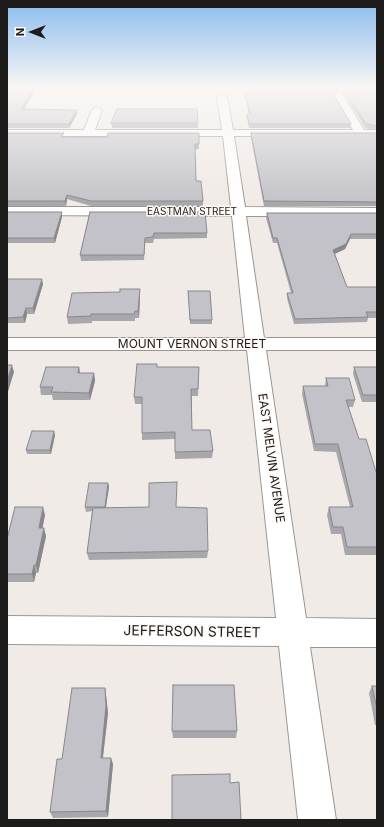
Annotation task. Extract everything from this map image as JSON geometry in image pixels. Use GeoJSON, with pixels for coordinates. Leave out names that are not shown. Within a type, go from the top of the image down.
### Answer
{"type":"FeatureCollection","features":[{"type":"Feature","properties":{"kind":"street"},"geometry":{"type":"LineString","coordinates":[[88,133],[91,127]]}},
{"type":"Feature","properties":{"kind":"street","name":"EAST MELVIN AVENUE"},"geometry":{"type":"LineString","coordinates":[[227,127],[294,633],[317,820]]}},
{"type":"Feature","properties":{"kind":"street"},"geometry":{"type":"LineString","coordinates":[[356,127],[360,133]]}},
{"type":"Feature","properties":{"kind":"street"},"geometry":{"type":"LineString","coordinates":[[7,133],[377,133]]}},
{"type":"Feature","properties":{"kind":"street","name":"EASTMAN STREET"},"geometry":{"type":"LineString","coordinates":[[7,211],[377,212]]}},
{"type":"Feature","properties":{"kind":"street","name":"MOUNT VERNON STREET"},"geometry":{"type":"LineString","coordinates":[[7,344],[377,344]]}},
{"type":"Feature","properties":{"kind":"street","name":"JEFFERSON STREET"},"geometry":{"type":"LineString","coordinates":[[7,630],[377,633]]}},
{"type":"Feature","properties":{"kind":"building"},"geometry":{"type":"Polygon","coordinates":[[[7,133],[64,133],[61,137],[107,137],[108,133],[199,133],[199,144],[195,144],[196,181],[201,181],[203,201],[91,201],[67,195],[65,201],[7,201],[7,133]]]}},
{"type":"Feature","properties":{"kind":"building"},"geometry":{"type":"Polygon","coordinates":[[[251,133],[377,133],[377,202],[264,201],[251,133]]]}},
{"type":"Feature","properties":{"kind":"building"},"geometry":{"type":"Polygon","coordinates":[[[7,212],[62,212],[54,238],[7,238],[7,212]]]}},
{"type":"Feature","properties":{"kind":"building"},"geometry":{"type":"Polygon","coordinates":[[[90,212],[205,212],[207,233],[154,233],[153,237],[145,238],[144,255],[80,255],[90,212]]]}},
{"type":"Feature","properties":{"kind":"building"},"geometry":{"type":"Polygon","coordinates":[[[267,213],[377,213],[377,234],[351,234],[346,244],[333,250],[347,287],[377,287],[377,312],[366,312],[368,317],[295,319],[287,293],[293,293],[277,238],[273,238],[267,213]]]}},
{"type":"Feature","properties":{"kind":"building"},"geometry":{"type":"Polygon","coordinates":[[[7,279],[42,279],[33,308],[26,308],[23,317],[7,318],[7,279]]]}},
{"type":"Feature","properties":{"kind":"building"},"geometry":{"type":"Polygon","coordinates":[[[120,289],[140,289],[138,311],[135,311],[134,314],[91,314],[91,316],[67,317],[72,293],[120,292],[120,289]]]}},
{"type":"Feature","properties":{"kind":"building"},"geometry":{"type":"Polygon","coordinates":[[[188,291],[210,291],[212,320],[190,320],[188,291]]]}},
{"type":"Feature","properties":{"kind":"building"},"geometry":{"type":"Polygon","coordinates":[[[137,364],[157,364],[157,367],[199,367],[198,389],[191,389],[192,430],[210,430],[213,451],[175,452],[175,432],[142,433],[142,397],[134,397],[137,364]]]}},
{"type":"Feature","properties":{"kind":"building"},"geometry":{"type":"Polygon","coordinates":[[[7,365],[12,365],[7,381],[7,365]]]}},
{"type":"Feature","properties":{"kind":"building"},"geometry":{"type":"Polygon","coordinates":[[[46,367],[79,367],[78,373],[94,373],[89,393],[51,392],[53,387],[40,387],[46,367]]]}},
{"type":"Feature","properties":{"kind":"building"},"geometry":{"type":"Polygon","coordinates":[[[354,367],[377,367],[377,395],[363,395],[354,367]]]}},
{"type":"Feature","properties":{"kind":"building"},"geometry":{"type":"Polygon","coordinates":[[[326,378],[349,378],[355,400],[346,400],[359,439],[366,439],[377,475],[377,547],[347,547],[343,527],[333,527],[329,507],[353,507],[338,444],[315,444],[303,386],[328,386],[326,378]]]}},
{"type":"Feature","properties":{"kind":"building"},"geometry":{"type":"Polygon","coordinates":[[[32,431],[54,431],[50,450],[26,450],[32,431]]]}},
{"type":"Feature","properties":{"kind":"building"},"geometry":{"type":"Polygon","coordinates":[[[177,482],[176,507],[207,508],[208,551],[87,553],[93,508],[149,507],[149,483],[177,482]]]}},
{"type":"Feature","properties":{"kind":"building"},"geometry":{"type":"Polygon","coordinates":[[[89,483],[108,483],[105,507],[85,507],[89,483]]]}},
{"type":"Feature","properties":{"kind":"building"},"geometry":{"type":"Polygon","coordinates":[[[15,507],[43,507],[39,528],[44,528],[36,565],[34,565],[32,574],[7,574],[7,539],[15,507]]]}},
{"type":"Feature","properties":{"kind":"building"},"geometry":{"type":"Polygon","coordinates":[[[173,685],[234,685],[237,731],[172,731],[173,685]]]}},
{"type":"Feature","properties":{"kind":"building"},"geometry":{"type":"Polygon","coordinates":[[[372,686],[377,686],[377,709],[372,686]]]}},
{"type":"Feature","properties":{"kind":"building"},"geometry":{"type":"Polygon","coordinates":[[[72,688],[105,688],[106,706],[101,758],[111,758],[106,811],[50,812],[57,759],[62,759],[72,688]]]}},
{"type":"Feature","properties":{"kind":"building"},"geometry":{"type":"Polygon","coordinates":[[[230,774],[230,783],[239,782],[241,820],[172,820],[172,775],[230,774]]]}}]}
